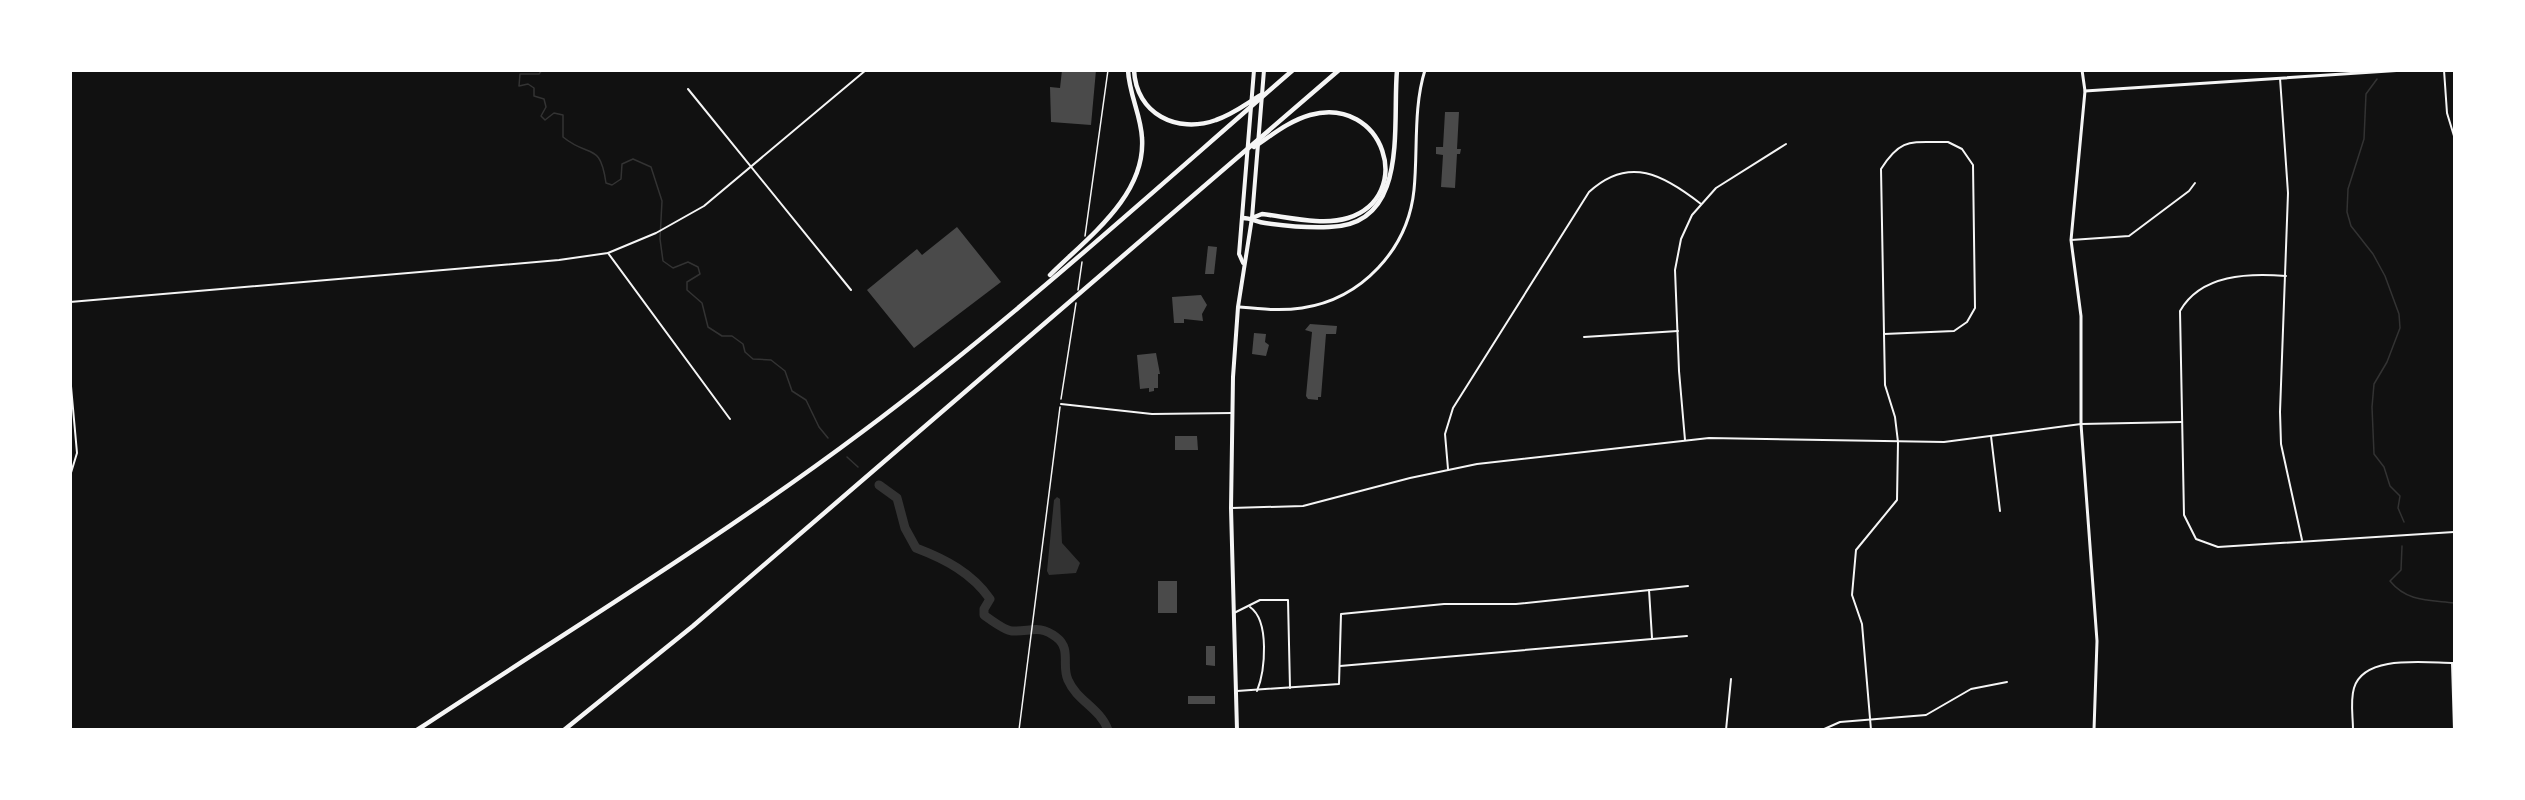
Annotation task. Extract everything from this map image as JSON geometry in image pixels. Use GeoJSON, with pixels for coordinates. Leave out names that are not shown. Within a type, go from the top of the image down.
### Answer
{"type":"FeatureCollection","features":[{"type":"Feature","properties":{"kind":"highway"},"geometry":{"type":"LineString","coordinates":[[1021,304],[1099,226],[1124,198],[1135,181],[1140,163],[1142,134],[1128,70]]}},
{"type":"Feature","properties":{"kind":"highway"},"geometry":{"type":"LineString","coordinates":[[1134,70],[1142,99],[1152,111],[1167,121],[1184,125],[1217,120],[1276,85]]}},
{"type":"Feature","properties":{"kind":"highway"},"geometry":{"type":"LineString","coordinates":[[1244,264],[1239,254],[1254,70]]}},
{"type":"Feature","properties":{"kind":"highway"},"geometry":{"type":"LineString","coordinates":[[1237,729],[1231,508],[1232,413],[1238,307],[1244,264],[1248,255],[1264,70]]}},
{"type":"Feature","properties":{"kind":"highway"},"geometry":{"type":"LineString","coordinates":[[417,729],[816,465],[932,378],[1293,70]]}},
{"type":"Feature","properties":{"kind":"highway"},"geometry":{"type":"LineString","coordinates":[[564,729],[684,633],[1339,70]]}},
{"type":"Feature","properties":{"kind":"highway"},"geometry":{"type":"LineString","coordinates":[[1252,218],[1263,223],[1330,228],[1356,222],[1372,212],[1383,198],[1391,176],[1397,70]]}},
{"type":"Feature","properties":{"kind":"highway"},"geometry":{"type":"LineString","coordinates":[[1232,163],[1294,121],[1331,112],[1349,115],[1366,124],[1381,145],[1385,160],[1383,182],[1378,195],[1368,207],[1346,219],[1322,220],[1262,214],[1252,218],[1243,218]]}},
{"type":"Feature","properties":{"kind":"street"},"geometry":{"type":"LineString","coordinates":[[70,302],[559,260],[608,253],[665,229],[704,206],[866,70]]}},
{"type":"Feature","properties":{"kind":"street"},"geometry":{"type":"LineString","coordinates":[[1238,307],[1293,309],[1327,302],[1360,284],[1385,261],[1402,232],[1412,202],[1420,94],[1425,70]]}},
{"type":"Feature","properties":{"kind":"street"},"geometry":{"type":"LineString","coordinates":[[2082,70],[2085,91],[2071,240],[2081,316],[2081,424],[2097,641],[2094,729]]}},
{"type":"Feature","properties":{"kind":"street"},"geometry":{"type":"LineString","coordinates":[[2085,91],[2404,70]]}},
{"type":"Feature","properties":{"kind":"street"},"geometry":{"type":"LineString","coordinates":[[2444,70],[2447,113],[2454,136]]}},
{"type":"Feature","properties":{"kind":"street"},"geometry":{"type":"LineString","coordinates":[[2280,78],[2288,193],[2280,412],[2281,444],[2302,540]]}},
{"type":"Feature","properties":{"kind":"street"},"geometry":{"type":"LineString","coordinates":[[688,89],[851,290]]}},
{"type":"Feature","properties":{"kind":"street"},"geometry":{"type":"LineString","coordinates":[[1871,729],[1862,624],[1852,595],[1856,550],[1897,500],[1898,442],[1895,417],[1884,385],[1881,169],[1893,149],[1910,143],[1948,142],[1962,149],[1973,165],[1975,308],[1967,322],[1954,331],[1884,334]]}},
{"type":"Feature","properties":{"kind":"street"},"geometry":{"type":"LineString","coordinates":[[1685,440],[1678,331],[1677,256],[1684,229],[1701,204],[1725,182],[1785,144]]}},
{"type":"Feature","properties":{"kind":"street"},"geometry":{"type":"LineString","coordinates":[[1448,469],[1445,434],[1454,406],[1589,192],[1613,176],[1643,173],[1670,181],[1701,204]]}},
{"type":"Feature","properties":{"kind":"street"},"geometry":{"type":"LineString","coordinates":[[2071,240],[2129,236],[2189,191],[2195,183]]}},
{"type":"Feature","properties":{"kind":"street"},"geometry":{"type":"LineString","coordinates":[[608,253],[730,419]]}},
{"type":"Feature","properties":{"kind":"street"},"geometry":{"type":"LineString","coordinates":[[2286,276],[2241,274],[2196,291],[2180,311],[2184,515],[2196,539],[2218,547],[2454,532]]}},
{"type":"Feature","properties":{"kind":"street"},"geometry":{"type":"LineString","coordinates":[[1584,337],[1678,331]]}},
{"type":"Feature","properties":{"kind":"street"},"geometry":{"type":"LineString","coordinates":[[70,375],[77,453],[70,476]]}},
{"type":"Feature","properties":{"kind":"street"},"geometry":{"type":"LineString","coordinates":[[1060,404],[1152,414],[1232,413]]}},
{"type":"Feature","properties":{"kind":"street"},"geometry":{"type":"LineString","coordinates":[[1231,508],[1306,506],[1448,469],[1542,455],[1685,440],[1709,438],[1944,442],[2081,424],[2182,422]]}},
{"type":"Feature","properties":{"kind":"street"},"geometry":{"type":"LineString","coordinates":[[1991,436],[2000,511]]}},
{"type":"Feature","properties":{"kind":"street"},"geometry":{"type":"LineString","coordinates":[[1237,690],[1257,691],[1339,684],[1341,614],[1444,604],[1516,604],[1688,586]]}},
{"type":"Feature","properties":{"kind":"street"},"geometry":{"type":"LineString","coordinates":[[1649,590],[1652,639]]}},
{"type":"Feature","properties":{"kind":"street"},"geometry":{"type":"LineString","coordinates":[[1234,613],[1260,600],[1288,600],[1290,689]]}},
{"type":"Feature","properties":{"kind":"street"},"geometry":{"type":"LineString","coordinates":[[1250,607],[1261,621],[1264,670],[1257,691]]}},
{"type":"Feature","properties":{"kind":"street"},"geometry":{"type":"LineString","coordinates":[[1340,666],[1687,636]]}},
{"type":"Feature","properties":{"kind":"street"},"geometry":{"type":"LineString","coordinates":[[2353,729],[2353,690],[2362,674],[2369,669],[2386,664],[2453,663],[2454,729]]}},
{"type":"Feature","properties":{"kind":"street"},"geometry":{"type":"LineString","coordinates":[[1726,729],[1731,679]]}},
{"type":"Feature","properties":{"kind":"street"},"geometry":{"type":"LineString","coordinates":[[1822,729],[1840,722],[1926,715],[1971,689],[2007,682]]}},
{"type":"Feature","properties":{"kind":"path"},"geometry":{"type":"LineString","coordinates":[[1084,243],[1108,70]]}},
{"type":"Feature","properties":{"kind":"path"},"geometry":{"type":"LineString","coordinates":[[1078,289],[1083,254]]}},
{"type":"Feature","properties":{"kind":"path"},"geometry":{"type":"LineString","coordinates":[[1019,729],[1060,404],[1076,301]]}},
{"type":"Feature","properties":{"kind":"shaded area"},"geometry":{"type":"Polygon","coordinates":[[[1057,497],[1060,499],[1062,543],[1080,563],[1076,573],[1049,575],[1047,571],[1054,500],[1057,497]]]}},
{"type":"Feature","properties":{"kind":"building"},"geometry":{"type":"Polygon","coordinates":[[[1062,70],[1096,70],[1091,125],[1051,122],[1050,87],[1060,88],[1062,70]]]}},
{"type":"Feature","properties":{"kind":"building"},"geometry":{"type":"Polygon","coordinates":[[[1445,112],[1459,112],[1457,149],[1461,149],[1460,154],[1457,154],[1455,188],[1441,187],[1443,155],[1436,154],[1436,147],[1443,147],[1445,112]]]}},
{"type":"Feature","properties":{"kind":"building"},"geometry":{"type":"Polygon","coordinates":[[[957,227],[1001,282],[914,348],[867,290],[917,249],[922,255],[957,227]]]}},
{"type":"Feature","properties":{"kind":"building"},"geometry":{"type":"Polygon","coordinates":[[[1208,246],[1217,247],[1214,274],[1205,274],[1208,246]]]}},
{"type":"Feature","properties":{"kind":"building"},"geometry":{"type":"Polygon","coordinates":[[[1201,295],[1207,305],[1202,314],[1203,321],[1184,319],[1184,323],[1174,323],[1172,297],[1201,295]]]}},
{"type":"Feature","properties":{"kind":"building"},"geometry":{"type":"Polygon","coordinates":[[[1310,324],[1337,326],[1336,334],[1326,334],[1321,397],[1318,397],[1318,400],[1308,399],[1306,396],[1312,332],[1305,330],[1310,324]]]}},
{"type":"Feature","properties":{"kind":"building"},"geometry":{"type":"Polygon","coordinates":[[[1254,333],[1266,334],[1265,342],[1269,345],[1266,356],[1252,354],[1254,333]]]}},
{"type":"Feature","properties":{"kind":"building"},"geometry":{"type":"Polygon","coordinates":[[[1156,353],[1160,374],[1158,374],[1158,388],[1149,392],[1149,388],[1140,389],[1137,355],[1156,353]]]}},
{"type":"Feature","properties":{"kind":"building"},"geometry":{"type":"Polygon","coordinates":[[[1175,436],[1197,436],[1198,450],[1175,450],[1175,436]]]}},
{"type":"Feature","properties":{"kind":"building"},"geometry":{"type":"Polygon","coordinates":[[[1158,581],[1177,581],[1177,613],[1158,613],[1158,581]]]}},
{"type":"Feature","properties":{"kind":"building"},"geometry":{"type":"Polygon","coordinates":[[[1206,646],[1215,646],[1215,666],[1206,665],[1206,646]]]}},
{"type":"Feature","properties":{"kind":"building"},"geometry":{"type":"Polygon","coordinates":[[[1188,696],[1215,696],[1215,704],[1188,704],[1188,696]]]}},
{"type":"Feature","properties":{"kind":"waterway"},"geometry":{"type":"LineString","coordinates":[[542,70],[539,74],[520,74],[519,86],[528,84],[534,88],[534,96],[544,99],[546,107],[541,116],[545,120],[554,113],[563,115],[563,137],[597,156],[601,161],[606,183],[612,185],[621,179],[622,164],[633,159],[651,167],[662,201],[660,239],[663,261],[673,268],[688,262],[698,267],[700,274],[687,282],[687,290],[702,303],[708,327],[722,336],[732,336],[743,344],[745,352],[753,359],[771,360],[785,371],[792,391],[806,400],[819,427],[828,438]]}},
{"type":"Feature","properties":{"kind":"waterway"},"geometry":{"type":"LineString","coordinates":[[2377,79],[2366,94],[2364,139],[2348,189],[2347,212],[2351,226],[2373,254],[2385,276],[2399,314],[2400,328],[2387,362],[2374,384],[2372,407],[2374,454],[2384,467],[2390,486],[2400,496],[2398,508],[2404,522]]}},
{"type":"Feature","properties":{"kind":"waterway"},"geometry":{"type":"LineString","coordinates":[[847,457],[858,467]]}},
{"type":"Feature","properties":{"kind":"waterway"},"geometry":{"type":"LineString","coordinates":[[879,485],[897,498],[905,528],[916,548],[957,568],[983,590],[990,599],[984,609],[984,615],[1009,630],[1044,631],[1061,642],[1065,652],[1065,669],[1068,680],[1077,694],[1100,716],[1108,730]]}},
{"type":"Feature","properties":{"kind":"waterway"},"geometry":{"type":"LineString","coordinates":[[2402,546],[2401,570],[2390,581],[2404,593],[2419,599],[2454,603]]}}]}
